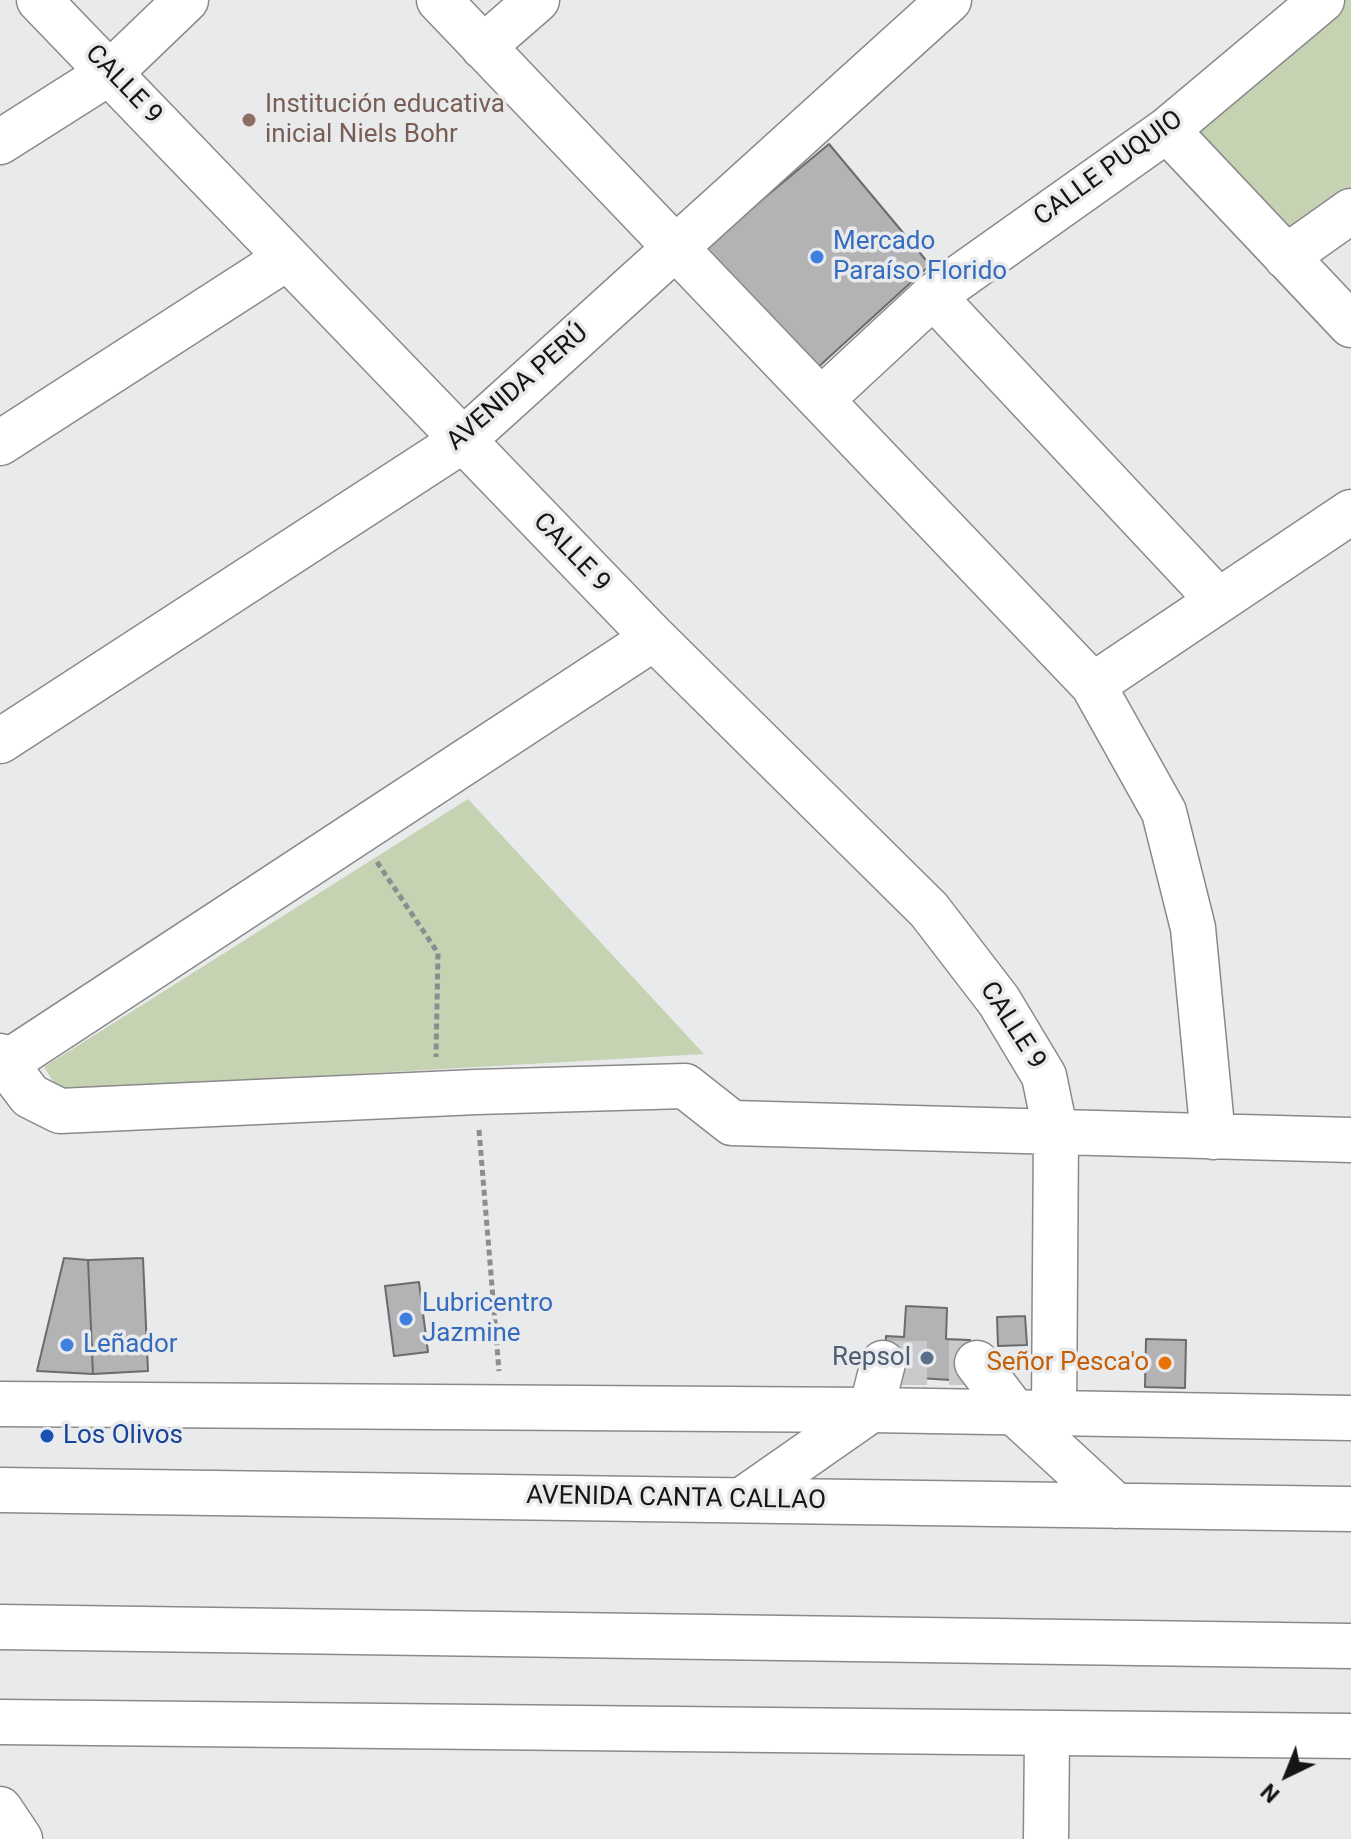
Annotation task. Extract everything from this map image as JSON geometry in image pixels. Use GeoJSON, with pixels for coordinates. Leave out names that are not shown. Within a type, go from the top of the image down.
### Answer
{"type":"FeatureCollection","features":[{"type":"Feature","properties":{"kind":"main road","name":"CALLE 9"},"geometry":{"type":"LineString","coordinates":[[39,0],[112,71],[287,258],[654,638],[929,910],[999,1001],[1044,1076],[1056,1134],[1034,1413]]}},
{"type":"Feature","properties":{"kind":"main road"},"geometry":{"type":"LineString","coordinates":[[0,142],[112,71],[186,0]]}},
{"type":"Feature","properties":{"kind":"main road"},"geometry":{"type":"LineString","coordinates":[[439,0],[1093,685],[1164,812],[1193,928],[1213,1137]]}},
{"type":"Feature","properties":{"kind":"main road"},"geometry":{"type":"LineString","coordinates":[[483,47],[537,0]]}},
{"type":"Feature","properties":{"kind":"main road","name":"AVENIDA PERÚ"},"geometry":{"type":"LineString","coordinates":[[2,736],[462,441],[949,0]]}},
{"type":"Feature","properties":{"kind":"main road","name":"CALLE PUQUIO"},"geometry":{"type":"LineString","coordinates":[[822,399],[933,296],[1167,130],[1322,0]]}},
{"type":"Feature","properties":{"kind":"main road"},"geometry":{"type":"LineString","coordinates":[[1167,130],[1351,325]]}},
{"type":"Feature","properties":{"kind":"main road"},"geometry":{"type":"LineString","coordinates":[[1286,257],[1351,211]]}},
{"type":"Feature","properties":{"kind":"main road"},"geometry":{"type":"LineString","coordinates":[[0,443],[287,258]]}},
{"type":"Feature","properties":{"kind":"main road"},"geometry":{"type":"LineString","coordinates":[[933,296],[1217,599]]}},
{"type":"Feature","properties":{"kind":"main road"},"geometry":{"type":"LineString","coordinates":[[1093,685],[1217,599],[1348,520]]}},
{"type":"Feature","properties":{"kind":"main road"},"geometry":{"type":"LineString","coordinates":[[654,638],[3,1060],[30,1096],[60,1111],[685,1086],[732,1123],[1351,1140]]}},
{"type":"Feature","properties":{"kind":"main road"},"geometry":{"type":"LineString","coordinates":[[742,1500],[871,1410],[883,1363]]}},
{"type":"Feature","properties":{"kind":"main road"},"geometry":{"type":"LineString","coordinates":[[977,1363],[1034,1413],[1116,1506]]}},
{"type":"Feature","properties":{"kind":"main road"},"geometry":{"type":"LineString","coordinates":[[0,1404],[871,1410],[1351,1418]]}},
{"type":"Feature","properties":{"kind":"main road","name":"AVENIDA CANTA CALLAO"},"geometry":{"type":"LineString","coordinates":[[0,1490],[1351,1509]]}},
{"type":"Feature","properties":{"kind":"main road"},"geometry":{"type":"LineString","coordinates":[[0,1627],[1351,1646]]}},
{"type":"Feature","properties":{"kind":"main road"},"geometry":{"type":"LineString","coordinates":[[0,1722],[1047,1736],[1351,1736]]}},
{"type":"Feature","properties":{"kind":"main road"},"geometry":{"type":"LineString","coordinates":[[1046,1839],[1047,1736]]}},
{"type":"Feature","properties":{"kind":"main road"},"geometry":{"type":"LineString","coordinates":[[0,1809],[20,1839]]}},
{"type":"Feature","properties":{"kind":"path"},"geometry":{"type":"LineString","coordinates":[[357,833],[438,953],[455,1093],[502,1408]]}},
{"type":"Feature","properties":{"kind":"green space"},"geometry":{"type":"Polygon","coordinates":[[[1344,0],[1351,0],[1351,197],[1294,235],[1195,127],[1344,0]]]}},
{"type":"Feature","properties":{"kind":"green space"},"geometry":{"type":"Polygon","coordinates":[[[468,799],[704,1054],[59,1091],[44,1067],[468,799]]]}},
{"type":"Feature","properties":{"kind":"building","name":"Mercado Paraíso Florido"},"geometry":{"type":"Polygon","coordinates":[[[829,144],[930,265],[815,370],[703,249],[829,144]]]}},
{"type":"Feature","properties":{"kind":"building"},"geometry":{"type":"Polygon","coordinates":[[[64,1258],[88,1260],[93,1374],[37,1371],[64,1258]]]}},
{"type":"Feature","properties":{"kind":"building"},"geometry":{"type":"Polygon","coordinates":[[[143,1258],[148,1371],[93,1374],[88,1260],[143,1258]]]}},
{"type":"Feature","properties":{"kind":"building","name":"Lubricentro Jazmine"},"geometry":{"type":"Polygon","coordinates":[[[419,1282],[428,1352],[394,1356],[385,1286],[419,1282]]]}},
{"type":"Feature","properties":{"kind":"building","name":"Repsol"},"geometry":{"type":"Polygon","coordinates":[[[906,1306],[947,1308],[946,1339],[970,1340],[968,1381],[884,1376],[886,1336],[904,1337],[906,1306]]]}},
{"type":"Feature","properties":{"kind":"building"},"geometry":{"type":"Polygon","coordinates":[[[1025,1316],[1027,1345],[998,1346],[997,1317],[1025,1316]]]}},
{"type":"Feature","properties":{"kind":"building","name":"Señor Pesca'o"},"geometry":{"type":"Polygon","coordinates":[[[1146,1339],[1186,1340],[1185,1388],[1145,1387],[1146,1339]]]}},
{"type":"Feature","properties":{"kind":"tunnel"},"geometry":{"type":"LineString","coordinates":[[883,1363],[977,1363]]}},
{"type":"Feature","properties":{"kind":"place","name":"Institución educativa inicial Niels Bohr"},"geometry":{"type":"Point","coordinates":[249,120]}},
{"type":"Feature","properties":{"kind":"place","name":"Mercado Paraíso Florido"},"geometry":{"type":"Point","coordinates":[817,257]}},
{"type":"Feature","properties":{"kind":"place","name":"Lubricentro Jazmine"},"geometry":{"type":"Point","coordinates":[406,1319]}},
{"type":"Feature","properties":{"kind":"place","name":"Leñador"},"geometry":{"type":"Point","coordinates":[67,1345]}},
{"type":"Feature","properties":{"kind":"place","name":"Repsol"},"geometry":{"type":"Point","coordinates":[927,1358]}},
{"type":"Feature","properties":{"kind":"place","name":"Señor Pesca'o"},"geometry":{"type":"Point","coordinates":[1165,1363]}},
{"type":"Feature","properties":{"kind":"place","name":"Los Olivos"},"geometry":{"type":"Point","coordinates":[47,1436]}}]}
